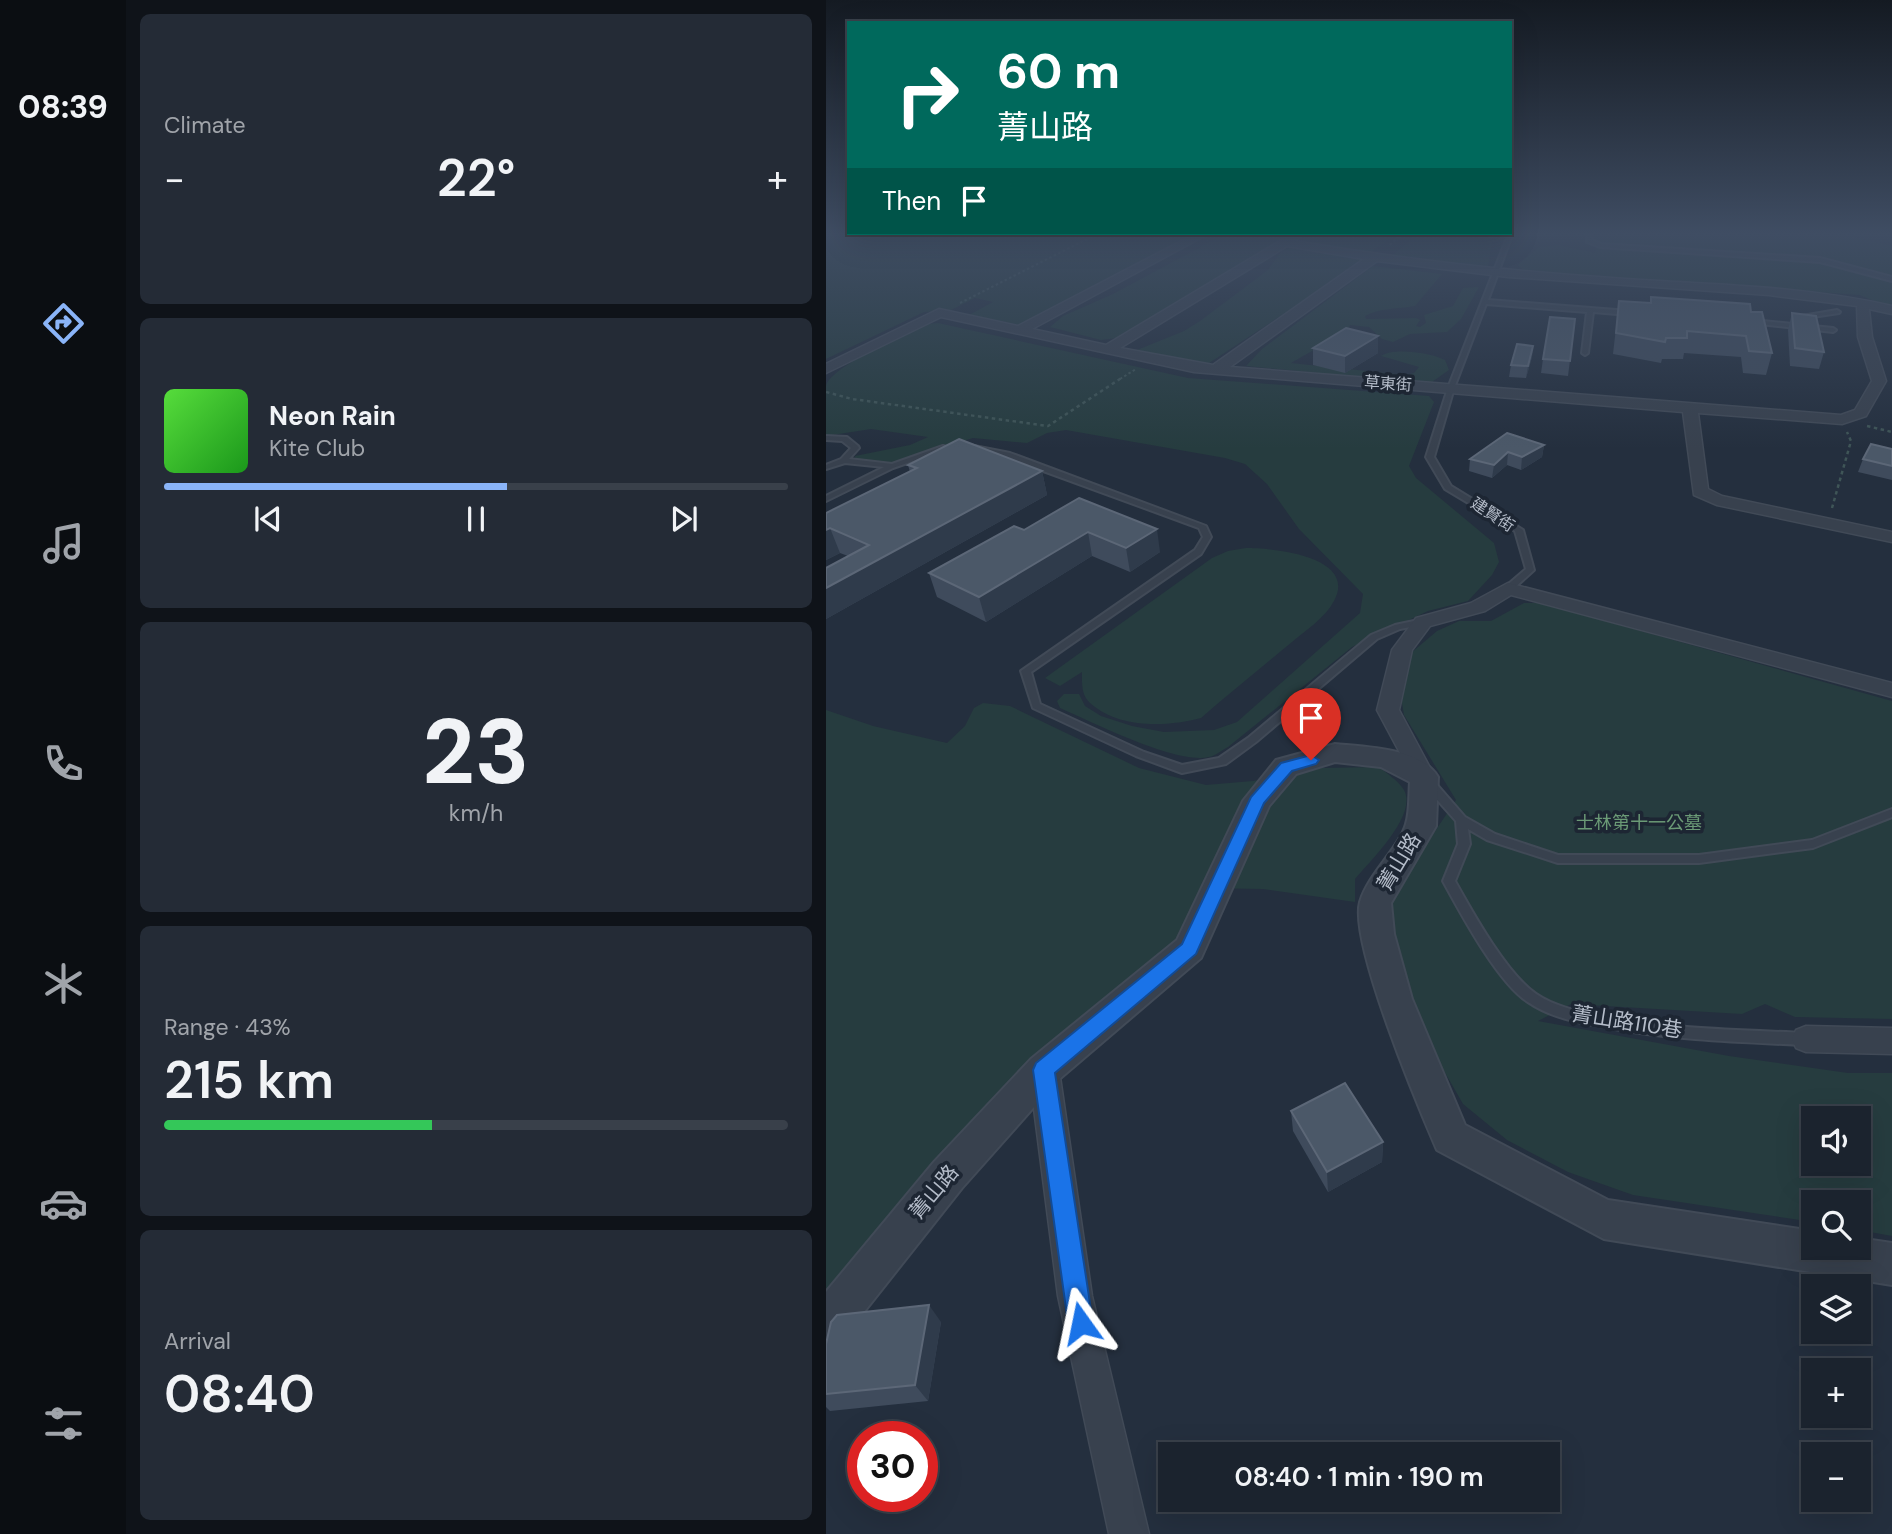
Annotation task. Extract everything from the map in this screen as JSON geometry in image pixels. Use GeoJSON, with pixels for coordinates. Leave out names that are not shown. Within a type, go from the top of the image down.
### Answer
{"type":"FeatureCollection","features":[{"type":"Feature","properties":{"kind":"street"},"geometry":{"type":"LineString","coordinates":[[1023,329],[1065,307]]}},
{"type":"Feature","properties":{"kind":"street"},"geometry":{"type":"LineString","coordinates":[[1109,349],[1179,307]]}},
{"type":"Feature","properties":{"kind":"street"},"geometry":{"type":"LineString","coordinates":[[1216,370],[1305,307]]}},
{"type":"Feature","properties":{"kind":"street"},"geometry":{"type":"LineString","coordinates":[[1842,420],[1861,413],[1886,383],[1865,337],[1864,307]]}},
{"type":"Feature","properties":{"kind":"street","name":"草東街"},"geometry":{"type":"LineString","coordinates":[[939,313],[1152,359],[1216,370],[1842,420]]}},
{"type":"Feature","properties":{"kind":"street"},"geometry":{"type":"LineString","coordinates":[[826,369],[939,313]]}},
{"type":"Feature","properties":{"kind":"street"},"geometry":{"type":"LineString","coordinates":[[1690,408],[1700,491],[1717,500],[1892,537]]}},
{"type":"Feature","properties":{"kind":"street"},"geometry":{"type":"LineString","coordinates":[[1508,589],[1892,690]]}},
{"type":"Feature","properties":{"kind":"street","name":"建賢街"},"geometry":{"type":"LineString","coordinates":[[1423,622],[1478,607],[1508,589]]}},
{"type":"Feature","properties":{"kind":"street"},"geometry":{"type":"LineString","coordinates":[[1423,622],[1402,650],[1388,710],[1424,777]]}},
{"type":"Feature","properties":{"kind":"street","name":"菁山路"},"geometry":{"type":"LineString","coordinates":[[826,1326],[948,1175],[1044,1070],[1189,949],[1257,801],[1286,767],[1335,753],[1387,758],[1424,777],[1422,826],[1391,871],[1375,903],[1378,934],[1395,999],[1451,1138],[1604,1219],[1892,1264]]}},
{"type":"Feature","properties":{"kind":"street","name":"菁山路110巷"},"geometry":{"type":"LineString","coordinates":[[1806,1040],[1892,1041]]}},
{"type":"Feature","properties":{"kind":"street"},"geometry":{"type":"LineString","coordinates":[[1044,1070],[1075,1296],[1129,1534]]}},
{"type":"Feature","properties":{"kind":"lane","name":"建賢街"},"geometry":{"type":"LineString","coordinates":[[1483,307],[1451,388],[1430,457],[1448,487],[1519,530],[1530,569],[1508,589]]}},
{"type":"Feature","properties":{"kind":"lane"},"geometry":{"type":"LineString","coordinates":[[1539,307],[1641,314]]}},
{"type":"Feature","properties":{"kind":"lane"},"geometry":{"type":"LineString","coordinates":[[1585,353],[1590,311]]}},
{"type":"Feature","properties":{"kind":"lane"},"geometry":{"type":"LineString","coordinates":[[1759,326],[1837,312]]}},
{"type":"Feature","properties":{"kind":"lane"},"geometry":{"type":"LineString","coordinates":[[1747,321],[1759,326],[1833,330]]}},
{"type":"Feature","properties":{"kind":"lane"},"geometry":{"type":"LineString","coordinates":[[826,438],[852,443],[855,448],[852,455],[844,461],[826,467]]}},
{"type":"Feature","properties":{"kind":"lane"},"geometry":{"type":"LineString","coordinates":[[826,499],[892,466],[953,446]]}},
{"type":"Feature","properties":{"kind":"lane"},"geometry":{"type":"LineString","coordinates":[[966,447],[1007,455],[1202,526],[1207,537],[1198,552],[1027,671],[1036,706],[1140,754],[1182,769],[1222,761],[1252,740],[1374,637],[1398,626],[1423,622]]}},
{"type":"Feature","properties":{"kind":"lane"},"geometry":{"type":"LineString","coordinates":[[844,461],[867,466],[892,466]]}},
{"type":"Feature","properties":{"kind":"lane"},"geometry":{"type":"LineString","coordinates":[[1424,777],[1461,820],[1491,837],[1558,859],[1699,859],[1813,844],[1892,813]]}},
{"type":"Feature","properties":{"kind":"lane","name":"菁山路110巷"},"geometry":{"type":"LineString","coordinates":[[1461,820],[1464,844],[1461,857],[1451,870],[1449,881],[1516,982],[1532,998],[1576,1016],[1726,1035],[1806,1040]]}},
{"type":"Feature","properties":{"kind":"path"},"geometry":{"type":"LineString","coordinates":[[939,313],[952,307]]}},
{"type":"Feature","properties":{"kind":"path"},"geometry":{"type":"LineString","coordinates":[[826,391],[852,399],[1048,426],[1152,359]]}},
{"type":"Feature","properties":{"kind":"path"},"geometry":{"type":"LineString","coordinates":[[1828,523],[1851,441],[1842,420]]}},
{"type":"Feature","properties":{"kind":"green space"},"geometry":{"type":"Polygon","coordinates":[[[826,307],[958,307],[949,311],[924,312],[826,359],[826,307]]]}},
{"type":"Feature","properties":{"kind":"green space"},"geometry":{"type":"Polygon","coordinates":[[[985,307],[1056,307],[1020,325],[969,315],[985,307]]]}},
{"type":"Feature","properties":{"kind":"green space"},"geometry":{"type":"Polygon","coordinates":[[[1084,307],[1170,307],[1117,338],[1101,340],[1050,327],[1063,316],[1084,307]]]}},
{"type":"Feature","properties":{"kind":"green space"},"geometry":{"type":"Polygon","coordinates":[[[1219,307],[1295,307],[1206,365],[1137,350],[1184,331],[1219,307]]]}},
{"type":"Feature","properties":{"kind":"green space"},"geometry":{"type":"Polygon","coordinates":[[[1319,307],[1410,307],[1376,311],[1365,316],[1366,319],[1416,318],[1420,320],[1416,326],[1420,327],[1426,323],[1424,315],[1451,307],[1468,307],[1461,319],[1447,332],[1410,334],[1393,342],[1382,339],[1369,327],[1350,325],[1347,331],[1291,363],[1405,375],[1414,373],[1419,367],[1381,356],[1403,351],[1422,353],[1445,360],[1449,370],[1429,384],[1246,366],[1262,349],[1319,307]]]}},
{"type":"Feature","properties":{"kind":"green space"},"geometry":{"type":"Polygon","coordinates":[[[938,323],[1188,378],[1429,396],[1434,402],[1409,466],[1416,478],[1494,543],[1499,562],[1492,575],[1468,601],[1428,611],[1352,647],[1228,747],[1214,755],[1195,758],[1177,755],[1113,732],[1060,708],[1057,701],[1064,694],[1079,694],[1085,706],[1101,716],[1164,732],[1214,730],[1237,722],[1360,613],[1363,594],[1299,529],[1267,484],[1245,464],[1225,458],[1066,430],[1047,433],[1027,443],[973,438],[892,463],[856,461],[855,456],[910,445],[928,437],[871,429],[826,436],[826,386],[841,369],[855,360],[928,324],[938,323]]]}},
{"type":"Feature","properties":{"kind":"green space"},"geometry":{"type":"Polygon","coordinates":[[[1246,548],[1292,553],[1324,564],[1334,574],[1338,586],[1334,601],[1320,618],[1201,718],[1159,724],[1129,722],[1115,718],[1087,700],[1082,685],[1082,672],[1060,686],[1045,678],[1212,558],[1228,551],[1246,548]]]}},
{"type":"Feature","properties":{"kind":"green space","name":"士林第十一公墓"},"geometry":{"type":"Polygon","coordinates":[[[1524,603],[1541,603],[1892,701],[1892,1019],[1795,1017],[1765,1004],[1742,1014],[1571,1004],[1538,1021],[1729,1056],[1848,1073],[1892,1073],[1892,1236],[1871,1232],[1871,1190],[1801,1190],[1801,1220],[1633,1195],[1568,1172],[1507,1140],[1463,1104],[1435,1055],[1399,965],[1388,928],[1395,891],[1456,800],[1404,715],[1398,680],[1411,653],[1437,631],[1459,621],[1491,621],[1524,603]]]}},
{"type":"Feature","properties":{"kind":"green space"},"geometry":{"type":"Polygon","coordinates":[[[983,703],[1010,706],[1139,768],[1206,785],[1253,781],[1322,768],[1379,767],[1396,780],[1404,790],[1407,800],[1399,824],[1381,850],[1355,879],[1355,902],[1263,889],[1204,888],[1179,941],[826,1314],[826,710],[873,726],[947,743],[965,726],[974,708],[983,703]]]}},
{"type":"Feature","properties":{"kind":"building"},"geometry":{"type":"Polygon","coordinates":[[[1618,307],[1750,307],[1751,312],[1762,312],[1772,353],[1749,351],[1746,336],[1687,331],[1687,338],[1666,338],[1665,342],[1616,333],[1618,307]]]}},
{"type":"Feature","properties":{"kind":"building"},"geometry":{"type":"Polygon","coordinates":[[[1792,313],[1816,316],[1824,352],[1795,348],[1792,313]]]}},
{"type":"Feature","properties":{"kind":"building"},"geometry":{"type":"Polygon","coordinates":[[[1550,317],[1575,319],[1570,361],[1543,359],[1550,317]]]}},
{"type":"Feature","properties":{"kind":"building"},"geometry":{"type":"Polygon","coordinates":[[[1346,328],[1378,336],[1345,356],[1313,348],[1346,328]]]}},
{"type":"Feature","properties":{"kind":"building"},"geometry":{"type":"Polygon","coordinates":[[[1517,344],[1533,346],[1528,366],[1511,365],[1517,344]]]}},
{"type":"Feature","properties":{"kind":"building"},"geometry":{"type":"Polygon","coordinates":[[[1507,433],[1544,445],[1522,457],[1508,452],[1494,465],[1470,459],[1507,433]]]}},
{"type":"Feature","properties":{"kind":"building"},"geometry":{"type":"Polygon","coordinates":[[[959,439],[1042,471],[826,588],[826,568],[869,545],[830,528],[826,530],[826,513],[917,468],[908,465],[959,439]]]}},
{"type":"Feature","properties":{"kind":"building"},"geometry":{"type":"Polygon","coordinates":[[[1871,444],[1892,449],[1892,466],[1863,459],[1871,444]]]}},
{"type":"Feature","properties":{"kind":"building"},"geometry":{"type":"Polygon","coordinates":[[[1079,498],[1157,529],[1126,548],[1088,532],[979,597],[929,573],[1014,526],[1024,530],[1079,498]]]}},
{"type":"Feature","properties":{"kind":"building"},"geometry":{"type":"Polygon","coordinates":[[[1345,1083],[1383,1142],[1327,1172],[1291,1111],[1345,1083]]]}},
{"type":"Feature","properties":{"kind":"building"},"geometry":{"type":"Polygon","coordinates":[[[929,1305],[915,1385],[826,1394],[826,1344],[831,1322],[837,1315],[929,1305]]]}},
{"type":"Feature","properties":{"kind":"route"},"geometry":{"type":"LineString","coordinates":[[1081,1323],[1044,1070],[1189,949],[1257,801],[1286,767],[1311,760]]}}]}
